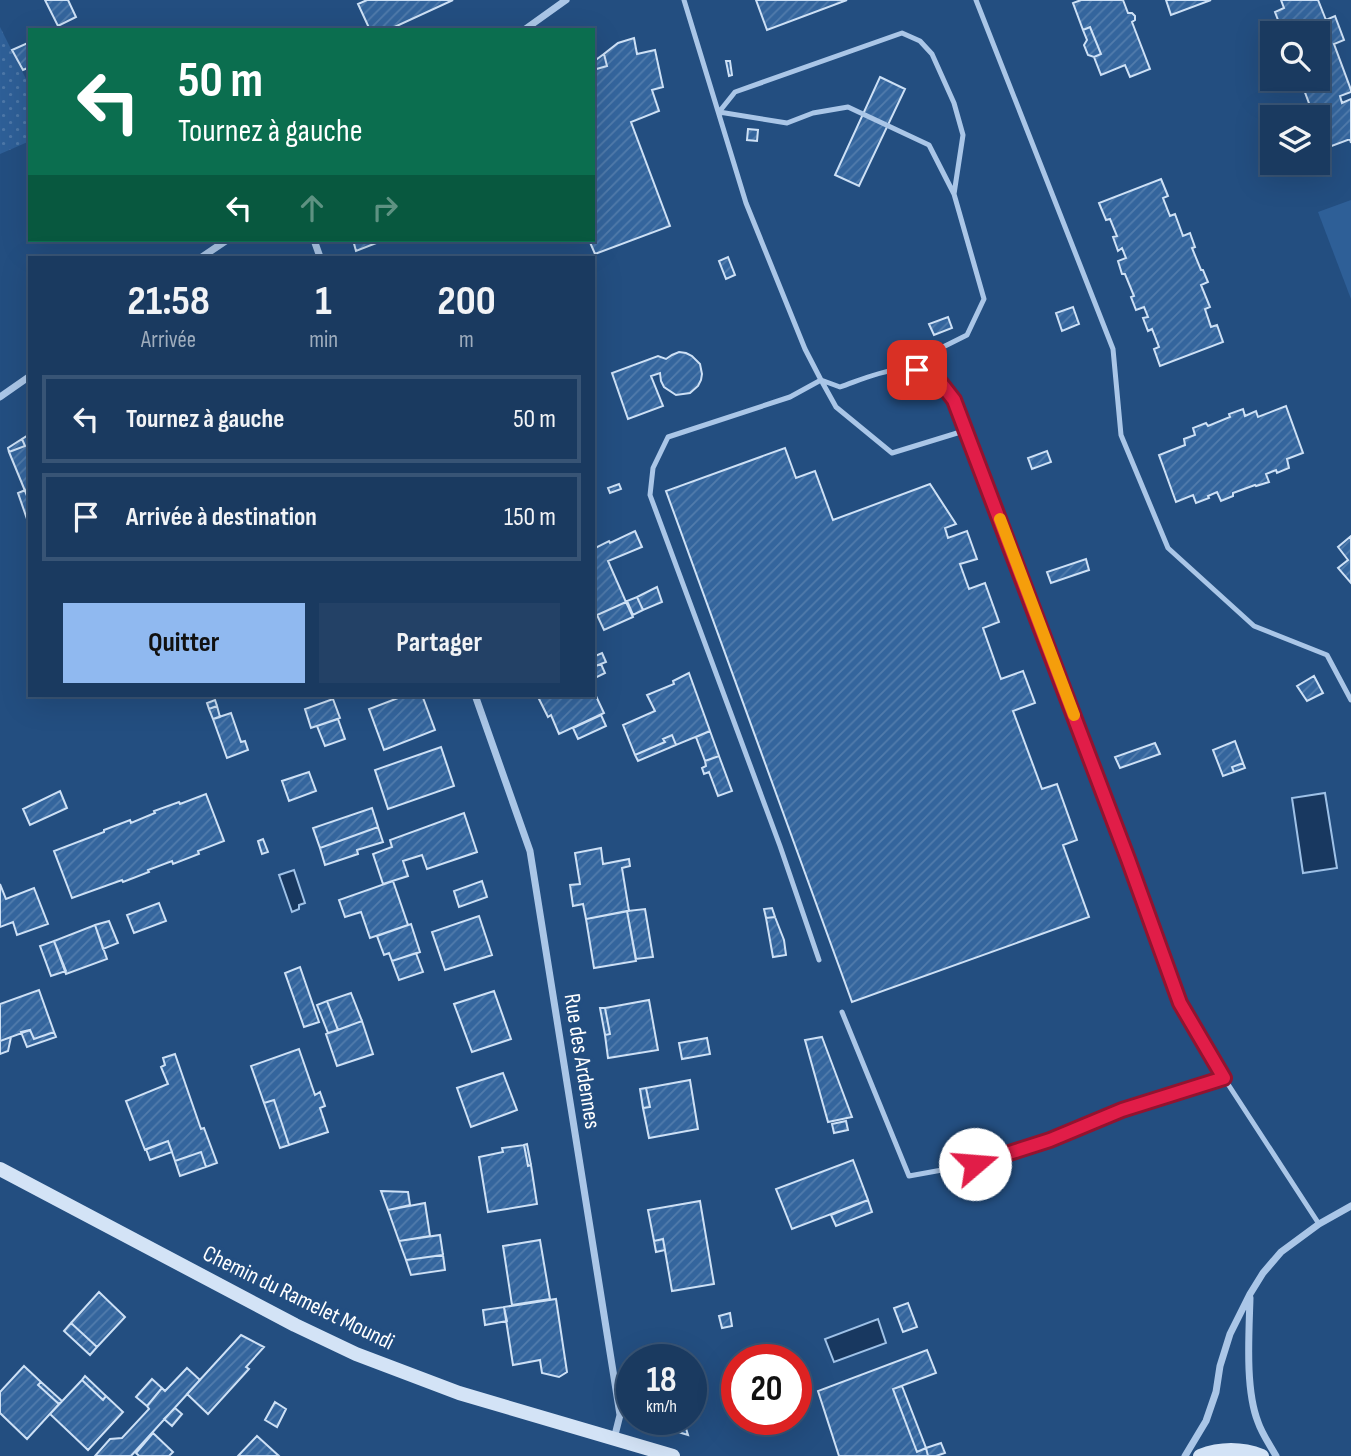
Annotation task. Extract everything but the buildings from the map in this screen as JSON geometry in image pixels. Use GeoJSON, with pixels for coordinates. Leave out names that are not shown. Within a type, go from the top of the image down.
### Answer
{"type":"FeatureCollection","features":[{"type":"Feature","properties":{"kind":"main road","name":"Chemin du Ramelet Moundi"},"geometry":{"type":"LineString","coordinates":[[0,1169],[295,1325],[356,1353],[459,1393],[673,1456]]}},
{"type":"Feature","properties":{"kind":"main road"},"geometry":{"type":"LineString","coordinates":[[1199,1456],[1230,1449],[1249,1451],[1262,1456]]}},
{"type":"Feature","properties":{"kind":"street"},"geometry":{"type":"LineString","coordinates":[[527,28],[566,0]]}},
{"type":"Feature","properties":{"kind":"street"},"geometry":{"type":"LineString","coordinates":[[203,256],[224,242]]}},
{"type":"Feature","properties":{"kind":"street"},"geometry":{"type":"LineString","coordinates":[[0,397],[28,377]]}},
{"type":"Feature","properties":{"kind":"street","name":"Rue des Ardennes"},"geometry":{"type":"LineString","coordinates":[[476,697],[530,851],[620,1415],[614,1440]]}},
{"type":"Feature","properties":{"kind":"street"},"geometry":{"type":"LineString","coordinates":[[1185,1456],[1206,1421],[1230,1334],[1263,1273],[1282,1252],[1319,1224],[1351,1206]]}},
{"type":"Feature","properties":{"kind":"street"},"geometry":{"type":"LineString","coordinates":[[1250,1294],[1251,1389],[1257,1421],[1276,1456]]}},
{"type":"Feature","properties":{"kind":"lane"},"geometry":{"type":"LineString","coordinates":[[684,0],[746,203],[805,349],[836,407],[892,453],[967,430]]}},
{"type":"Feature","properties":{"kind":"lane"},"geometry":{"type":"LineString","coordinates":[[976,0],[1114,349],[1121,435],[1168,548],[1254,626],[1326,655],[1351,701]]}},
{"type":"Feature","properties":{"kind":"lane"},"geometry":{"type":"LineString","coordinates":[[719,112],[734,92],[902,33],[920,41],[932,54],[954,103],[963,135],[954,194]]}},
{"type":"Feature","properties":{"kind":"lane"},"geometry":{"type":"LineString","coordinates":[[719,112],[787,123],[813,113],[848,107],[929,145],[954,194],[984,299],[967,334],[933,352],[917,370]]}},
{"type":"Feature","properties":{"kind":"lane"},"geometry":{"type":"LineString","coordinates":[[819,960],[780,846],[650,495],[653,468],[668,436],[790,397],[821,380],[840,387],[890,370],[917,370],[940,382],[954,400],[967,430],[1180,1003],[1224,1078],[1319,1224]]}},
{"type":"Feature","properties":{"kind":"lane"},"geometry":{"type":"LineString","coordinates":[[842,1012],[909,1176],[988,1160],[1050,1140],[1122,1110],[1224,1078]]}},
{"type":"Feature","properties":{"kind":"shaded area"},"geometry":{"type":"Polygon","coordinates":[[[0,27],[28,83],[28,142],[0,154],[0,27]]]}},
{"type":"Feature","properties":{"kind":"shaded area"},"geometry":{"type":"Polygon","coordinates":[[[1351,200],[1351,299],[1318,212],[1351,200]]]}},
{"type":"Feature","properties":{"kind":"shaded area"},"geometry":{"type":"Polygon","coordinates":[[[1325,793],[1337,868],[1303,873],[1292,798],[1325,793]]]}},
{"type":"Feature","properties":{"kind":"shaded area"},"geometry":{"type":"Polygon","coordinates":[[[294,870],[305,903],[292,912],[279,875],[294,870]]]}},
{"type":"Feature","properties":{"kind":"shaded area"},"geometry":{"type":"Polygon","coordinates":[[[878,1319],[886,1343],[834,1362],[825,1339],[878,1319]]]}},
{"type":"Feature","properties":{"kind":"slow traffic"},"geometry":{"type":"LineString","coordinates":[[1000,519],[1074,715]]}},
{"type":"Feature","properties":{"kind":"route"},"geometry":{"type":"LineString","coordinates":[[917,370],[940,382],[954,400],[1180,1003],[1224,1078],[1122,1110],[1050,1140],[975,1164]]}}]}
